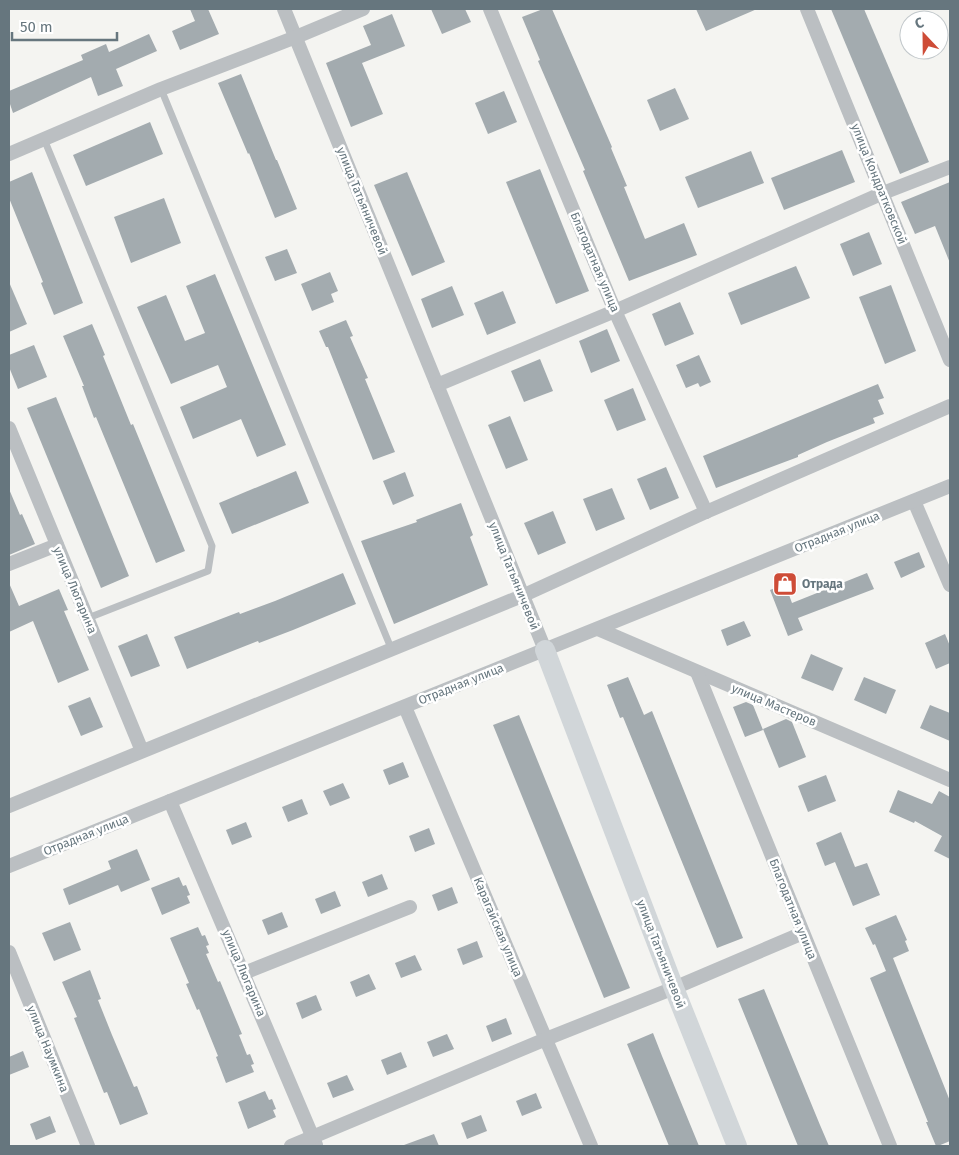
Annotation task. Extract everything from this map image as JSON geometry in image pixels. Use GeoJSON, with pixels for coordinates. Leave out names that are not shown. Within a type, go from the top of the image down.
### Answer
{"type":"FeatureCollection","features":[{"type":"Feature","properties":{"kind":"street","name":"улица Татьяничевой"},"geometry":{"type":"LineString","coordinates":[[284,9],[545,650],[674,988],[737,1146]]}},
{"type":"Feature","properties":{"kind":"street"},"geometry":{"type":"LineString","coordinates":[[9,154],[161,88],[296,37],[363,9]]}},
{"type":"Feature","properties":{"kind":"street","name":"Благодатная улица"},"geometry":{"type":"LineString","coordinates":[[490,9],[615,311],[706,512]]}},
{"type":"Feature","properties":{"kind":"street","name":"улица Кондратковской"},"geometry":{"type":"LineString","coordinates":[[807,9],[950,360]]}},
{"type":"Feature","properties":{"kind":"street"},"geometry":{"type":"LineString","coordinates":[[437,385],[615,311],[883,193],[950,167]]}},
{"type":"Feature","properties":{"kind":"street"},"geometry":{"type":"LineString","coordinates":[[9,806],[522,596],[706,512],[950,406]]}},
{"type":"Feature","properties":{"kind":"street","name":"улица Люгарина"},"geometry":{"type":"LineString","coordinates":[[9,428],[142,751]]}},
{"type":"Feature","properties":{"kind":"street","name":"Отрадная улица"},"geometry":{"type":"LineString","coordinates":[[9,866],[950,486]]}},
{"type":"Feature","properties":{"kind":"street"},"geometry":{"type":"LineString","coordinates":[[914,501],[950,585]]}},
{"type":"Feature","properties":{"kind":"street"},"geometry":{"type":"LineString","coordinates":[[9,564],[56,545]]}},
{"type":"Feature","properties":{"kind":"street","name":"улица Мастеров"},"geometry":{"type":"LineString","coordinates":[[598,629],[950,780]]}},
{"type":"Feature","properties":{"kind":"street","name":"Благодатная улица"},"geometry":{"type":"LineString","coordinates":[[696,672],[890,1146]]}},
{"type":"Feature","properties":{"kind":"street","name":"Карагайская улица"},"geometry":{"type":"LineString","coordinates":[[405,707],[592,1146]]}},
{"type":"Feature","properties":{"kind":"street","name":"улица Люгарина"},"geometry":{"type":"LineString","coordinates":[[170,801],[314,1142]]}},
{"type":"Feature","properties":{"kind":"street"},"geometry":{"type":"LineString","coordinates":[[244,974],[410,907]]}},
{"type":"Feature","properties":{"kind":"street"},"geometry":{"type":"LineString","coordinates":[[292,1146],[314,1142],[546,1039],[674,988],[803,933]]}},
{"type":"Feature","properties":{"kind":"street","name":"улица Наумкина"},"geometry":{"type":"LineString","coordinates":[[9,952],[88,1146]]}},
{"type":"Feature","properties":{"kind":"lane"},"geometry":{"type":"LineString","coordinates":[[161,88],[392,648]]}},
{"type":"Feature","properties":{"kind":"lane"},"geometry":{"type":"LineString","coordinates":[[44,139],[212,546],[208,571],[88,618]]}},
{"type":"Feature","properties":{"kind":"building"},"geometry":{"type":"Polygon","coordinates":[[[190,9],[208,9],[219,34],[180,50],[172,31],[195,21],[190,9]]]}},
{"type":"Feature","properties":{"kind":"building"},"geometry":{"type":"Polygon","coordinates":[[[431,9],[465,9],[471,22],[442,34],[431,9]]]}},
{"type":"Feature","properties":{"kind":"building"},"geometry":{"type":"Polygon","coordinates":[[[543,9],[552,9],[612,147],[627,186],[624,187],[645,239],[684,223],[697,255],[629,281],[583,171],[585,170],[538,61],[540,60],[522,17],[543,9]]]}},
{"type":"Feature","properties":{"kind":"building"},"geometry":{"type":"Polygon","coordinates":[[[696,9],[757,9],[706,31],[696,9]]]}},
{"type":"Feature","properties":{"kind":"building"},"geometry":{"type":"Polygon","coordinates":[[[831,9],[864,9],[929,162],[900,174],[831,9]]]}},
{"type":"Feature","properties":{"kind":"building"},"geometry":{"type":"Polygon","coordinates":[[[392,14],[405,46],[362,63],[383,114],[351,127],[326,63],[371,45],[363,26],[392,14]]]}},
{"type":"Feature","properties":{"kind":"building"},"geometry":{"type":"Polygon","coordinates":[[[149,34],[157,51],[116,69],[123,86],[98,96],[91,77],[13,113],[9,101],[9,91],[83,60],[81,55],[106,44],[109,52],[149,34]]]}},
{"type":"Feature","properties":{"kind":"building"},"geometry":{"type":"Polygon","coordinates":[[[241,74],[297,209],[275,218],[218,83],[241,74]]]}},
{"type":"Feature","properties":{"kind":"building"},"geometry":{"type":"Polygon","coordinates":[[[675,88],[689,119],[660,131],[647,100],[675,88]]]}},
{"type":"Feature","properties":{"kind":"building"},"geometry":{"type":"Polygon","coordinates":[[[504,91],[517,122],[488,134],[475,103],[504,91]]]}},
{"type":"Feature","properties":{"kind":"building"},"geometry":{"type":"Polygon","coordinates":[[[150,122],[163,154],[86,186],[73,155],[150,122]]]}},
{"type":"Feature","properties":{"kind":"building"},"geometry":{"type":"Polygon","coordinates":[[[842,150],[855,182],[784,210],[771,178],[842,150]]]}},
{"type":"Feature","properties":{"kind":"building"},"geometry":{"type":"Polygon","coordinates":[[[751,151],[764,183],[698,208],[685,177],[751,151]]]}},
{"type":"Feature","properties":{"kind":"building"},"geometry":{"type":"Polygon","coordinates":[[[540,169],[589,291],[556,304],[506,182],[540,169]]]}},
{"type":"Feature","properties":{"kind":"building"},"geometry":{"type":"Polygon","coordinates":[[[32,172],[83,303],[54,315],[41,283],[43,282],[9,198],[9,182],[32,172]]]}},
{"type":"Feature","properties":{"kind":"building"},"geometry":{"type":"Polygon","coordinates":[[[407,172],[445,262],[412,276],[374,185],[407,172]]]}},
{"type":"Feature","properties":{"kind":"building"},"geometry":{"type":"Polygon","coordinates":[[[950,182],[950,263],[935,226],[915,234],[901,202],[950,182]]]}},
{"type":"Feature","properties":{"kind":"building"},"geometry":{"type":"Polygon","coordinates":[[[164,198],[181,243],[131,263],[114,217],[164,198]]]}},
{"type":"Feature","properties":{"kind":"building"},"geometry":{"type":"Polygon","coordinates":[[[869,232],[882,264],[853,276],[840,244],[869,232]]]}},
{"type":"Feature","properties":{"kind":"building"},"geometry":{"type":"Polygon","coordinates":[[[287,249],[297,273],[275,281],[265,257],[287,249]]]}},
{"type":"Feature","properties":{"kind":"building"},"geometry":{"type":"Polygon","coordinates":[[[796,266],[810,298],[741,325],[728,293],[796,266]]]}},
{"type":"Feature","properties":{"kind":"building"},"geometry":{"type":"Polygon","coordinates":[[[330,272],[338,291],[331,294],[334,302],[312,311],[301,284],[330,272]]]}},
{"type":"Feature","properties":{"kind":"building"},"geometry":{"type":"Polygon","coordinates":[[[215,274],[286,445],[257,457],[241,419],[193,439],[180,407],[227,387],[218,365],[171,384],[137,307],[166,295],[185,341],[205,333],[186,286],[215,274]]]}},
{"type":"Feature","properties":{"kind":"building"},"geometry":{"type":"Polygon","coordinates":[[[9,282],[27,324],[9,332],[9,282]]]}},
{"type":"Feature","properties":{"kind":"building"},"geometry":{"type":"Polygon","coordinates":[[[891,285],[916,351],[885,364],[859,297],[891,285]]]}},
{"type":"Feature","properties":{"kind":"building"},"geometry":{"type":"Polygon","coordinates":[[[452,286],[464,315],[432,328],[421,299],[452,286]]]}},
{"type":"Feature","properties":{"kind":"building"},"geometry":{"type":"Polygon","coordinates":[[[503,291],[516,323],[487,335],[474,303],[503,291]]]}},
{"type":"Feature","properties":{"kind":"building"},"geometry":{"type":"Polygon","coordinates":[[[680,302],[694,334],[665,346],[652,314],[680,302]]]}},
{"type":"Feature","properties":{"kind":"building"},"geometry":{"type":"Polygon","coordinates":[[[346,320],[353,336],[350,337],[368,378],[365,379],[395,452],[373,460],[328,347],[326,347],[319,331],[346,320]]]}},
{"type":"Feature","properties":{"kind":"building"},"geometry":{"type":"Polygon","coordinates":[[[92,324],[131,425],[133,424],[185,551],[156,563],[96,417],[94,418],[82,386],[84,386],[63,336],[92,324]]]}},
{"type":"Feature","properties":{"kind":"building"},"geometry":{"type":"Polygon","coordinates":[[[607,329],[620,361],[591,373],[579,341],[607,329]]]}},
{"type":"Feature","properties":{"kind":"building"},"geometry":{"type":"Polygon","coordinates":[[[34,345],[47,377],[18,389],[9,367],[9,355],[34,345]]]}},
{"type":"Feature","properties":{"kind":"building"},"geometry":{"type":"Polygon","coordinates":[[[699,355],[711,382],[700,387],[698,383],[686,388],[676,365],[699,355]]]}},
{"type":"Feature","properties":{"kind":"building"},"geometry":{"type":"Polygon","coordinates":[[[540,359],[553,391],[524,402],[511,371],[540,359]]]}},
{"type":"Feature","properties":{"kind":"building"},"geometry":{"type":"Polygon","coordinates":[[[878,384],[884,398],[878,400],[884,414],[873,418],[875,423],[827,442],[798,455],[798,457],[716,488],[703,456],[878,384]]]}},
{"type":"Feature","properties":{"kind":"building"},"geometry":{"type":"Polygon","coordinates":[[[633,388],[646,420],[617,431],[604,400],[633,388]]]}},
{"type":"Feature","properties":{"kind":"building"},"geometry":{"type":"Polygon","coordinates":[[[56,397],[129,576],[101,588],[27,408],[56,397]]]}},
{"type":"Feature","properties":{"kind":"building"},"geometry":{"type":"Polygon","coordinates":[[[510,416],[528,460],[506,469],[488,425],[510,416]]]}},
{"type":"Feature","properties":{"kind":"building"},"geometry":{"type":"Polygon","coordinates":[[[666,467],[679,498],[650,510],[637,479],[666,467]]]}},
{"type":"Feature","properties":{"kind":"building"},"geometry":{"type":"Polygon","coordinates":[[[296,471],[309,503],[232,534],[219,503],[296,471]]]}},
{"type":"Feature","properties":{"kind":"building"},"geometry":{"type":"Polygon","coordinates":[[[405,472],[414,496],[393,505],[383,481],[405,472]]]}},
{"type":"Feature","properties":{"kind":"building"},"geometry":{"type":"Polygon","coordinates":[[[612,488],[625,519],[596,531],[583,499],[612,488]]]}},
{"type":"Feature","properties":{"kind":"building"},"geometry":{"type":"Polygon","coordinates":[[[9,489],[35,544],[9,555],[9,489]]]}},
{"type":"Feature","properties":{"kind":"building"},"geometry":{"type":"Polygon","coordinates":[[[461,503],[473,535],[470,537],[488,585],[394,624],[361,541],[417,522],[416,520],[461,503]]]}},
{"type":"Feature","properties":{"kind":"building"},"geometry":{"type":"Polygon","coordinates":[[[553,511],[566,543],[538,555],[524,523],[553,511]]]}},
{"type":"Feature","properties":{"kind":"building"},"geometry":{"type":"Polygon","coordinates":[[[919,552],[925,567],[901,578],[894,562],[919,552]]]}},
{"type":"Feature","properties":{"kind":"building"},"geometry":{"type":"Polygon","coordinates":[[[343,573],[356,604],[293,630],[259,643],[258,641],[187,669],[174,637],[239,612],[240,614],[275,601],[343,573]]]}},
{"type":"Feature","properties":{"kind":"building"},"geometry":{"type":"Polygon","coordinates":[[[867,573],[874,589],[798,618],[803,630],[788,636],[770,590],[785,584],[792,603],[867,573]]]}},
{"type":"Feature","properties":{"kind":"building"},"geometry":{"type":"Polygon","coordinates":[[[9,583],[19,606],[59,589],[68,610],[64,611],[89,670],[58,683],[33,621],[9,632],[9,583]]]}},
{"type":"Feature","properties":{"kind":"building"},"geometry":{"type":"Polygon","coordinates":[[[744,621],[751,636],[727,646],[721,630],[744,621]]]}},
{"type":"Feature","properties":{"kind":"building"},"geometry":{"type":"Polygon","coordinates":[[[147,634],[160,666],[131,677],[118,646],[147,634]]]}},
{"type":"Feature","properties":{"kind":"building"},"geometry":{"type":"Polygon","coordinates":[[[945,634],[950,646],[950,663],[936,669],[925,643],[945,634]]]}},
{"type":"Feature","properties":{"kind":"building"},"geometry":{"type":"Polygon","coordinates":[[[811,654],[843,668],[833,691],[801,678],[811,654]]]}},
{"type":"Feature","properties":{"kind":"building"},"geometry":{"type":"Polygon","coordinates":[[[628,677],[644,715],[652,711],[743,938],[717,948],[623,717],[620,718],[607,685],[628,677]]]}},
{"type":"Feature","properties":{"kind":"building"},"geometry":{"type":"Polygon","coordinates":[[[864,677],[896,690],[886,714],[854,700],[864,677]]]}},
{"type":"Feature","properties":{"kind":"building"},"geometry":{"type":"Polygon","coordinates":[[[90,697],[103,727],[81,736],[68,706],[90,697]]]}},
{"type":"Feature","properties":{"kind":"building"},"geometry":{"type":"Polygon","coordinates":[[[746,702],[753,705],[763,730],[745,737],[733,707],[746,702]]]}},
{"type":"Feature","properties":{"kind":"building"},"geometry":{"type":"Polygon","coordinates":[[[930,705],[950,713],[950,741],[920,728],[930,705]]]}},
{"type":"Feature","properties":{"kind":"building"},"geometry":{"type":"Polygon","coordinates":[[[519,715],[630,988],[604,998],[493,725],[519,715]]]}},
{"type":"Feature","properties":{"kind":"building"},"geometry":{"type":"Polygon","coordinates":[[[786,719],[792,722],[806,757],[779,768],[763,729],[786,719]]]}},
{"type":"Feature","properties":{"kind":"building"},"geometry":{"type":"Polygon","coordinates":[[[403,762],[409,777],[389,785],[383,770],[403,762]]]}},
{"type":"Feature","properties":{"kind":"building"},"geometry":{"type":"Polygon","coordinates":[[[826,775],[836,801],[808,812],[798,786],[826,775]]]}},
{"type":"Feature","properties":{"kind":"building"},"geometry":{"type":"Polygon","coordinates":[[[343,783],[350,798],[330,806],[323,791],[343,783]]]}},
{"type":"Feature","properties":{"kind":"building"},"geometry":{"type":"Polygon","coordinates":[[[898,790],[932,804],[939,791],[950,797],[950,859],[934,851],[942,836],[915,821],[914,823],[889,812],[898,790]]]}},
{"type":"Feature","properties":{"kind":"building"},"geometry":{"type":"Polygon","coordinates":[[[302,799],[308,814],[288,822],[282,807],[302,799]]]}},
{"type":"Feature","properties":{"kind":"building"},"geometry":{"type":"Polygon","coordinates":[[[246,822],[252,837],[232,845],[226,830],[246,822]]]}},
{"type":"Feature","properties":{"kind":"building"},"geometry":{"type":"Polygon","coordinates":[[[429,828],[435,844],[415,852],[409,836],[429,828]]]}},
{"type":"Feature","properties":{"kind":"building"},"geometry":{"type":"Polygon","coordinates":[[[841,832],[855,867],[867,863],[880,895],[853,906],[835,862],[825,866],[816,843],[841,832]]]}},
{"type":"Feature","properties":{"kind":"building"},"geometry":{"type":"Polygon","coordinates":[[[137,849],[150,880],[121,892],[118,885],[69,905],[63,889],[111,869],[108,861],[137,849]]]}},
{"type":"Feature","properties":{"kind":"building"},"geometry":{"type":"Polygon","coordinates":[[[382,874],[388,889],[368,897],[362,882],[382,874]]]}},
{"type":"Feature","properties":{"kind":"building"},"geometry":{"type":"Polygon","coordinates":[[[179,877],[183,886],[186,885],[190,895],[187,896],[190,903],[162,915],[151,888],[179,877]]]}},
{"type":"Feature","properties":{"kind":"building"},"geometry":{"type":"Polygon","coordinates":[[[452,887],[458,903],[438,911],[432,895],[452,887]]]}},
{"type":"Feature","properties":{"kind":"building"},"geometry":{"type":"Polygon","coordinates":[[[335,891],[341,906],[321,914],[315,899],[335,891]]]}},
{"type":"Feature","properties":{"kind":"building"},"geometry":{"type":"Polygon","coordinates":[[[282,912],[288,927],[268,935],[262,920],[282,912]]]}},
{"type":"Feature","properties":{"kind":"building"},"geometry":{"type":"Polygon","coordinates":[[[896,915],[907,940],[905,941],[909,951],[893,958],[950,1101],[950,1141],[938,1146],[936,1146],[926,1122],[928,1122],[870,978],[886,971],[875,944],[873,945],[865,928],[896,915]]]}},
{"type":"Feature","properties":{"kind":"building"},"geometry":{"type":"Polygon","coordinates":[[[70,922],[81,950],[54,961],[42,933],[70,922]]]}},
{"type":"Feature","properties":{"kind":"building"},"geometry":{"type":"Polygon","coordinates":[[[198,927],[202,936],[205,935],[209,945],[206,946],[209,953],[206,954],[218,982],[220,981],[242,1034],[239,1035],[247,1055],[250,1054],[254,1064],[251,1065],[254,1072],[226,1083],[216,1057],[218,1056],[199,1009],[197,1010],[186,984],[189,983],[170,938],[198,927]]]}},
{"type":"Feature","properties":{"kind":"building"},"geometry":{"type":"Polygon","coordinates":[[[477,941],[483,957],[463,965],[457,949],[477,941]]]}},
{"type":"Feature","properties":{"kind":"building"},"geometry":{"type":"Polygon","coordinates":[[[415,955],[422,970],[401,978],[395,963],[415,955]]]}},
{"type":"Feature","properties":{"kind":"building"},"geometry":{"type":"Polygon","coordinates":[[[90,970],[101,999],[98,1000],[112,1035],[134,1087],[137,1086],[148,1114],[120,1125],[107,1092],[104,1093],[74,1018],[77,1017],[62,982],[90,970]]]}},
{"type":"Feature","properties":{"kind":"building"},"geometry":{"type":"Polygon","coordinates":[[[369,974],[376,989],[356,997],[350,982],[369,974]]]}},
{"type":"Feature","properties":{"kind":"building"},"geometry":{"type":"Polygon","coordinates":[[[764,989],[829,1146],[798,1146],[738,999],[764,989]]]}},
{"type":"Feature","properties":{"kind":"building"},"geometry":{"type":"Polygon","coordinates":[[[316,995],[322,1010],[302,1019],[296,1003],[316,995]]]}},
{"type":"Feature","properties":{"kind":"building"},"geometry":{"type":"Polygon","coordinates":[[[506,1018],[512,1034],[492,1042],[486,1026],[506,1018]]]}},
{"type":"Feature","properties":{"kind":"building"},"geometry":{"type":"Polygon","coordinates":[[[653,1033],[699,1146],[669,1146],[627,1044],[653,1033]]]}},
{"type":"Feature","properties":{"kind":"building"},"geometry":{"type":"Polygon","coordinates":[[[447,1034],[454,1049],[433,1057],[427,1042],[447,1034]]]}},
{"type":"Feature","properties":{"kind":"building"},"geometry":{"type":"Polygon","coordinates":[[[23,1051],[29,1067],[9,1075],[9,1057],[23,1051]]]}},
{"type":"Feature","properties":{"kind":"building"},"geometry":{"type":"Polygon","coordinates":[[[401,1052],[407,1067],[387,1075],[381,1060],[401,1052]]]}},
{"type":"Feature","properties":{"kind":"building"},"geometry":{"type":"Polygon","coordinates":[[[347,1075],[354,1090],[333,1098],[327,1083],[347,1075]]]}},
{"type":"Feature","properties":{"kind":"building"},"geometry":{"type":"Polygon","coordinates":[[[265,1091],[269,1100],[272,1099],[276,1109],[273,1110],[276,1117],[248,1129],[238,1102],[265,1091]]]}},
{"type":"Feature","properties":{"kind":"building"},"geometry":{"type":"Polygon","coordinates":[[[536,1093],[542,1108],[522,1116],[516,1101],[536,1093]]]}},
{"type":"Feature","properties":{"kind":"building"},"geometry":{"type":"Polygon","coordinates":[[[481,1115],[487,1131],[467,1139],[461,1123],[481,1115]]]}},
{"type":"Feature","properties":{"kind":"building"},"geometry":{"type":"Polygon","coordinates":[[[50,1116],[56,1132],[36,1140],[30,1124],[50,1116]]]}},
{"type":"Feature","properties":{"kind":"building"},"geometry":{"type":"Polygon","coordinates":[[[434,1134],[439,1146],[404,1146],[404,1145],[434,1134]]]}},
{"type":"Feature","properties":{"kind":"place","name":"Отрада"},"geometry":{"type":"Point","coordinates":[785,584]}}]}
